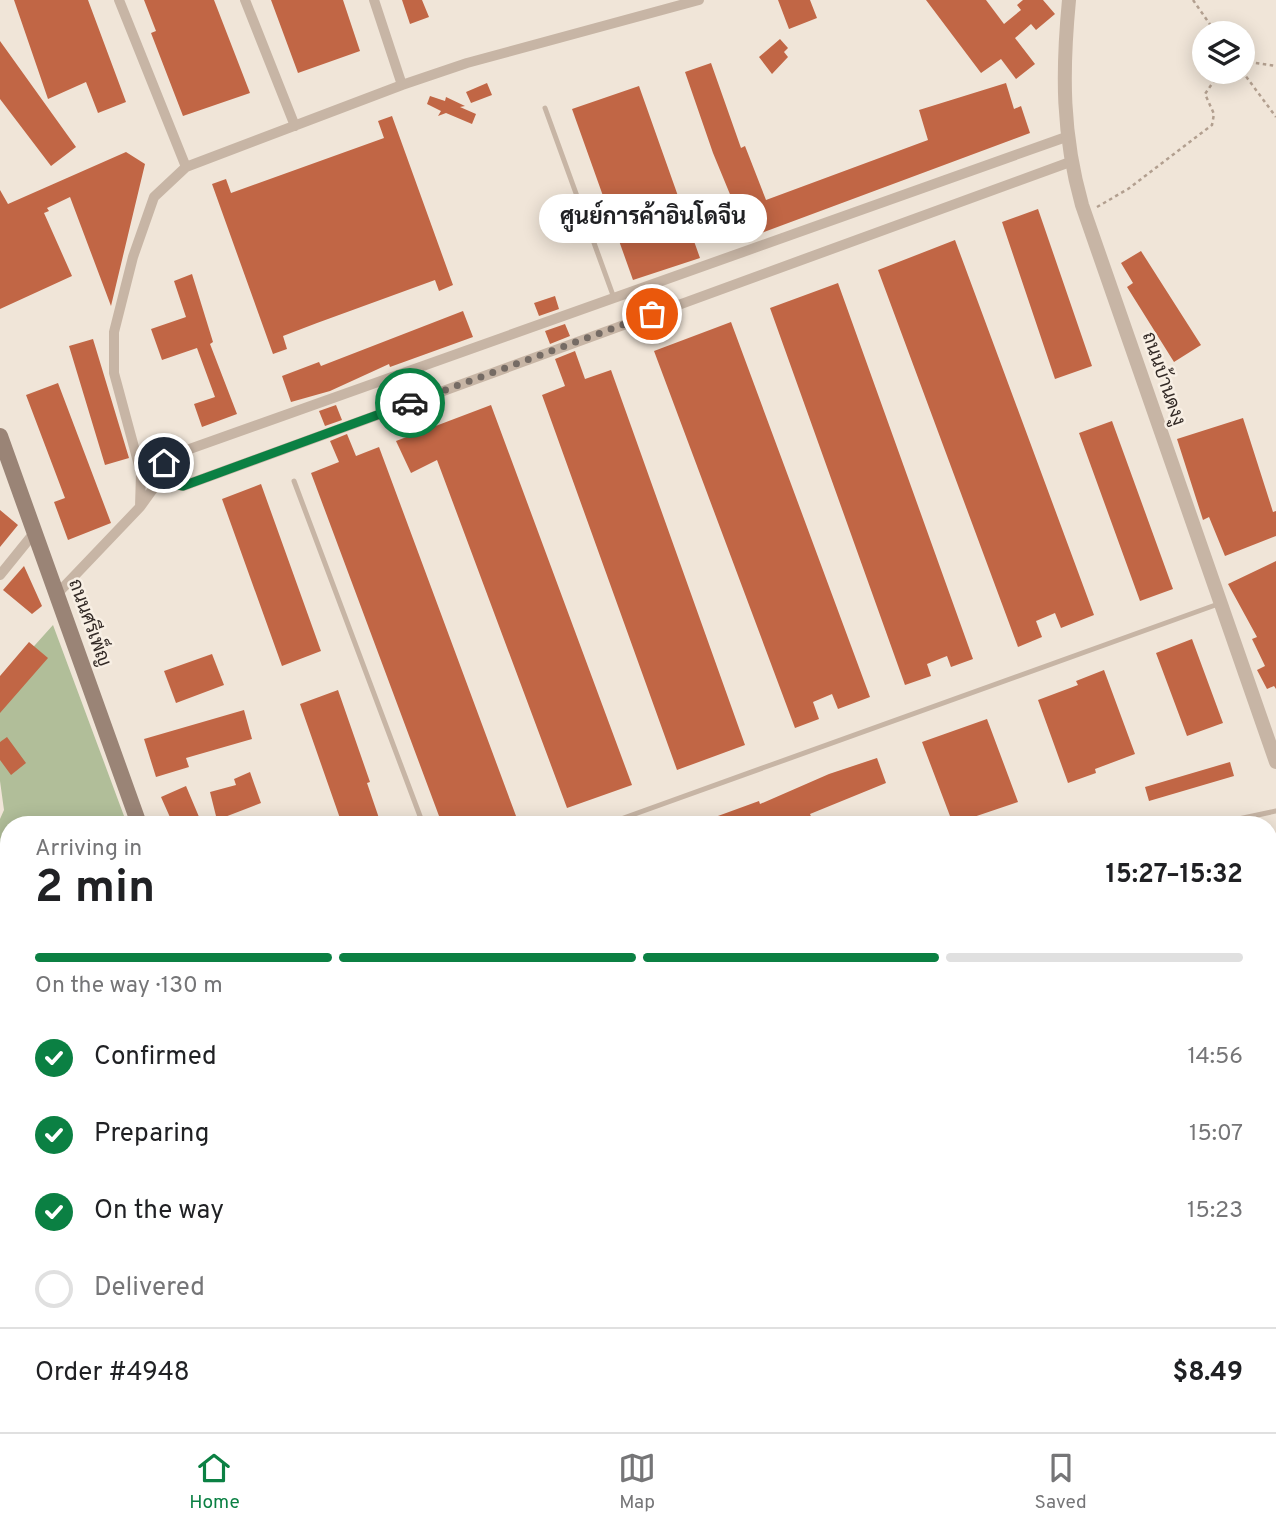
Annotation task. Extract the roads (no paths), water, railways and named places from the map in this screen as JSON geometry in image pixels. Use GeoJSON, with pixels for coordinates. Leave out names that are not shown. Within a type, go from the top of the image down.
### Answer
{"type":"FeatureCollection","features":[{"type":"Feature","properties":{"kind":"main road","name":"ถนนศรีเพ็ญ"},"geometry":{"type":"LineString","coordinates":[[0,436],[136,816]]}},
{"type":"Feature","properties":{"kind":"street"},"geometry":{"type":"LineString","coordinates":[[120,0],[186,167]]}},
{"type":"Feature","properties":{"kind":"street"},"geometry":{"type":"LineString","coordinates":[[245,0],[295,126]]}},
{"type":"Feature","properties":{"kind":"street"},"geometry":{"type":"LineString","coordinates":[[374,0],[402,85]]}},
{"type":"Feature","properties":{"kind":"street"},"geometry":{"type":"LineString","coordinates":[[140,507],[141,473],[114,373],[114,332],[133,257],[154,197],[186,167],[467,63],[699,0]]}},
{"type":"Feature","properties":{"kind":"street","name":"ถนนบ้านดงงู"},"geometry":{"type":"LineString","coordinates":[[1069,0],[1063,59],[1066,137],[1070,162],[1085,214],[1276,762]]}},
{"type":"Feature","properties":{"kind":"street"},"geometry":{"type":"LineString","coordinates":[[57,594],[140,507],[163,475],[164,463],[170,456],[1066,137]]}},
{"type":"Feature","properties":{"kind":"street"},"geometry":{"type":"LineString","coordinates":[[163,475],[172,484],[183,486],[1070,162]]}},
{"type":"Feature","properties":{"kind":"street"},"geometry":{"type":"LineString","coordinates":[[0,575],[34,533]]}},
{"type":"Feature","properties":{"kind":"lane"},"geometry":{"type":"LineString","coordinates":[[545,108],[614,298]]}},
{"type":"Feature","properties":{"kind":"lane"},"geometry":{"type":"LineString","coordinates":[[294,481],[419,816]]}},
{"type":"Feature","properties":{"kind":"lane"},"geometry":{"type":"LineString","coordinates":[[629,816],[1221,603]]}},
{"type":"Feature","properties":{"kind":"lane"},"geometry":{"type":"LineString","coordinates":[[1253,816],[1276,811]]}},
{"type":"Feature","properties":{"kind":"place","name":"ศูนย์การค้าอินโดจีน"},"geometry":{"type":"Point","coordinates":[652,314]}}]}
